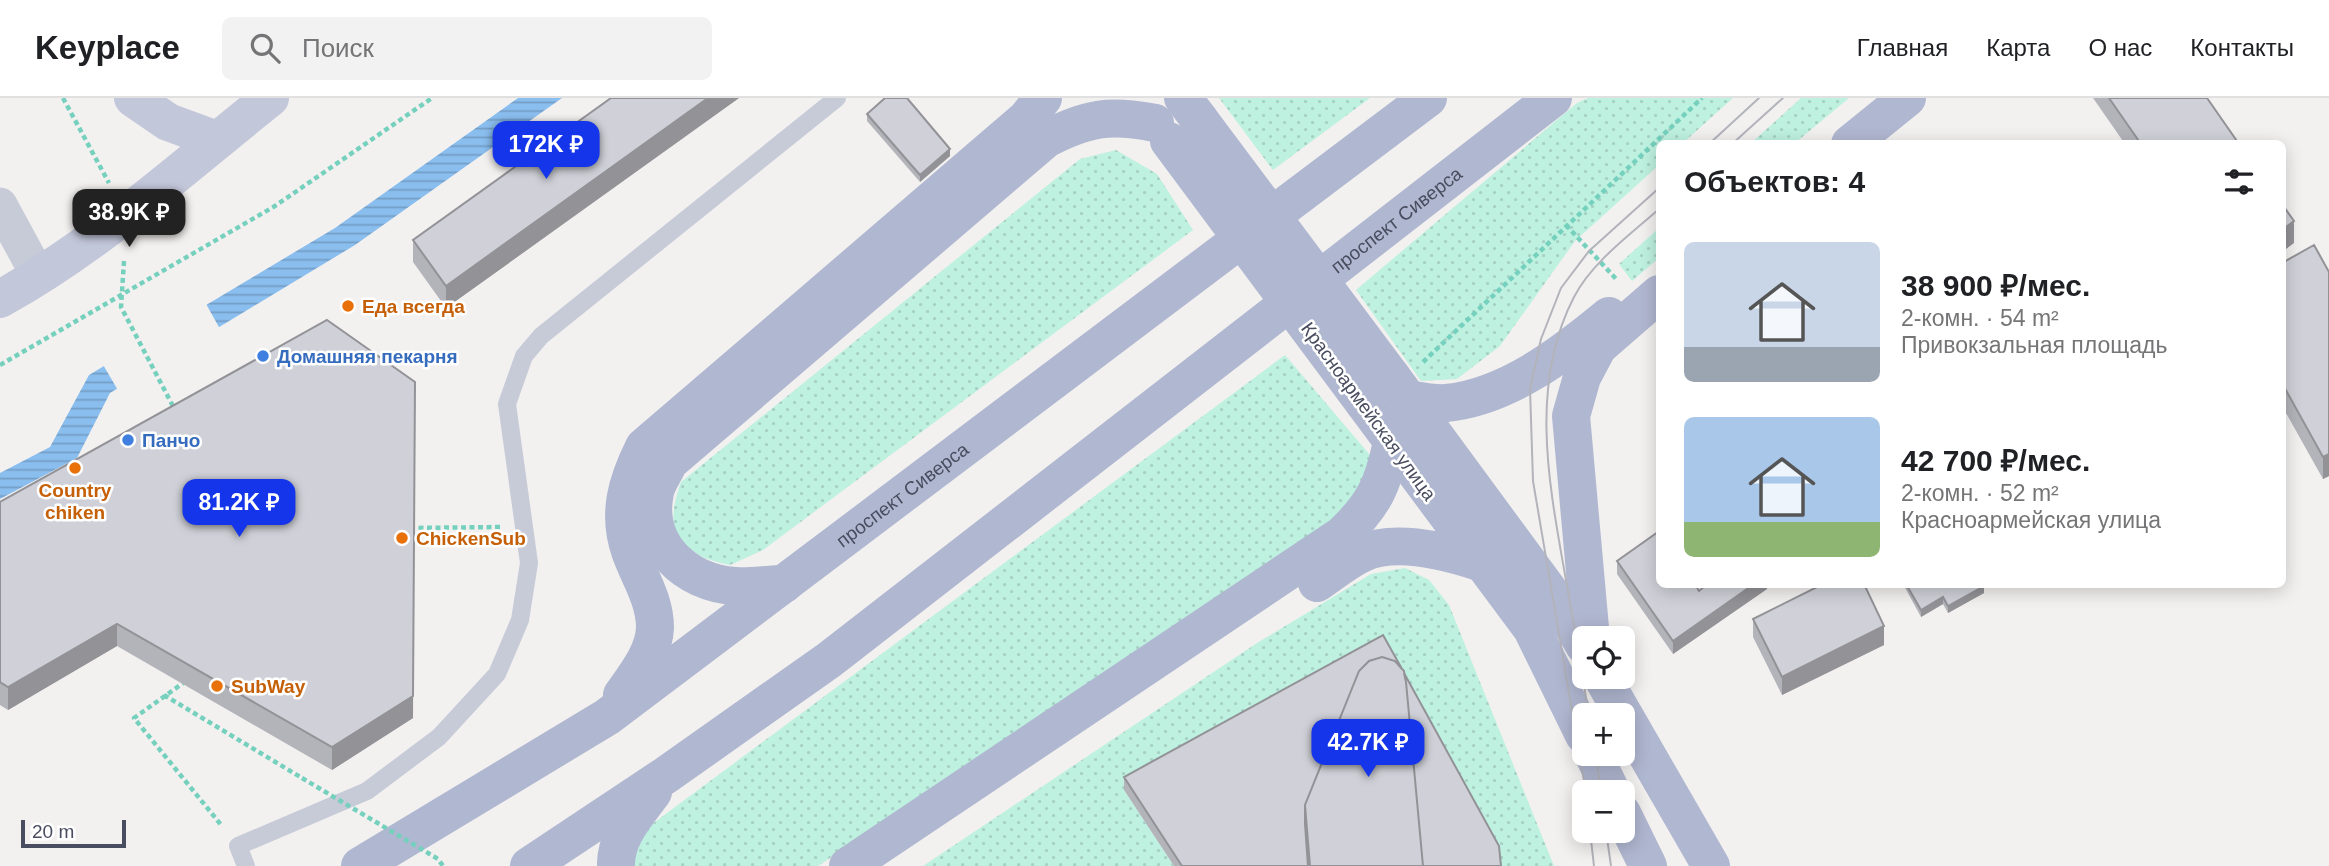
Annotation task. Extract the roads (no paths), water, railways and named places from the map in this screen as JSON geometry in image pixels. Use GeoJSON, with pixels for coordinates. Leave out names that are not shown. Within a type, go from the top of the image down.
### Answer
{"type":"FeatureCollection","features":[{"type":"Feature","properties":{"kind":"main road"},"geometry":{"type":"LineString","coordinates":[[133,98],[168,122],[217,140]]}},
{"type":"Feature","properties":{"kind":"main road"},"geometry":{"type":"LineString","coordinates":[[0,299],[39,277],[140,205],[270,98]]}},
{"type":"Feature","properties":{"kind":"main road"},"geometry":{"type":"LineString","coordinates":[[607,718],[646,659],[655,630],[653,604],[630,549],[623,512],[628,479],[644,447],[1026,119],[1043,98]]}},
{"type":"Feature","properties":{"kind":"main road","name":"проспект Сиверса"},"geometry":{"type":"LineString","coordinates":[[529,866],[666,775],[829,660],[1553,98]]}},
{"type":"Feature","properties":{"kind":"main road"},"geometry":{"type":"LineString","coordinates":[[1828,140],[1880,98]]}},
{"type":"Feature","properties":{"kind":"main road"},"geometry":{"type":"LineString","coordinates":[[1855,140],[1907,98]]}},
{"type":"Feature","properties":{"kind":"main road","name":"проспект Сиверса"},"geometry":{"type":"LineString","coordinates":[[360,866],[607,718],[1420,102]]}},
{"type":"Feature","properties":{"kind":"main road","name":"Красноармейская улица"},"geometry":{"type":"LineString","coordinates":[[1191,109],[1572,626]]}},
{"type":"Feature","properties":{"kind":"main road"},"geometry":{"type":"LineString","coordinates":[[784,584],[734,586],[699,579],[664,550],[656,537],[653,514],[655,490],[669,463],[1046,139],[1080,122],[1107,117],[1153,121]]}},
{"type":"Feature","properties":{"kind":"main road","name":"Красноармейская улица"},"geometry":{"type":"LineString","coordinates":[[1153,121],[1532,629],[1572,711]]}},
{"type":"Feature","properties":{"kind":"main road"},"geometry":{"type":"LineString","coordinates":[[1399,388],[1445,403],[1482,395],[1520,378],[1589,333],[1650,288]]}},
{"type":"Feature","properties":{"kind":"main road"},"geometry":{"type":"LineString","coordinates":[[1590,626],[1572,416],[1582,377],[1598,347],[1650,288]]}},
{"type":"Feature","properties":{"kind":"main road"},"geometry":{"type":"LineString","coordinates":[[848,866],[1342,535],[1368,510],[1385,478],[1392,442]]}},
{"type":"Feature","properties":{"kind":"main road"},"geometry":{"type":"LineString","coordinates":[[885,866],[1365,552],[1406,546],[1445,550],[1482,563]]}},
{"type":"Feature","properties":{"kind":"main road"},"geometry":{"type":"LineString","coordinates":[[1609,689],[1711,866]]}},
{"type":"Feature","properties":{"kind":"main road"},"geometry":{"type":"LineString","coordinates":[[616,866],[615,853],[628,825],[666,775]]}},
{"type":"Feature","properties":{"kind":"main road"},"geometry":{"type":"LineString","coordinates":[[1635,840],[1648,866]]}},
{"type":"Feature","properties":{"kind":"main road"},"geometry":{"type":"LineString","coordinates":[[335,866],[401,842]]}},
{"type":"Feature","properties":{"kind":"street"},"geometry":{"type":"LineString","coordinates":[[0,205],[39,277]]}},
{"type":"Feature","properties":{"kind":"lane"},"geometry":{"type":"LineString","coordinates":[[246,866],[239,846],[367,791],[439,737],[497,674],[520,620],[528,563],[507,404],[524,356],[541,336],[837,98]]}},
{"type":"Feature","properties":{"kind":"water"},"geometry":{"type":"Polygon","coordinates":[[[518,98],[562,98],[355,245],[110,393],[77,458],[0,499],[0,473],[50,447],[89,375],[335,228],[518,98]]]}},
{"type":"Feature","properties":{"kind":"tram line"},"geometry":{"type":"LineString","coordinates":[[1713,140],[1759,98]]}},
{"type":"Feature","properties":{"kind":"tram line"},"geometry":{"type":"LineString","coordinates":[[1736,140],[1783,98]]}},
{"type":"Feature","properties":{"kind":"tram line"},"geometry":{"type":"LineString","coordinates":[[1584,780],[1533,481],[1530,389],[1541,339],[1561,288],[1589,251],[1656,191]]}},
{"type":"Feature","properties":{"kind":"tram line"},"geometry":{"type":"LineString","coordinates":[[1587,703],[1553,500],[1546,431],[1547,397],[1560,329],[1574,297],[1591,272],[1612,250],[1656,212]]}},
{"type":"Feature","properties":{"kind":"tram line"},"geometry":{"type":"LineString","coordinates":[[1598,766],[1599,780]]}},
{"type":"Feature","properties":{"kind":"tram line"},"geometry":{"type":"LineString","coordinates":[[1591,843],[1594,866]]}},
{"type":"Feature","properties":{"kind":"tram line"},"geometry":{"type":"LineString","coordinates":[[1608,843],[1611,866]]}},
{"type":"Feature","properties":{"kind":"place","name":"Еда всегда"},"geometry":{"type":"Point","coordinates":[348,306]}},
{"type":"Feature","properties":{"kind":"place","name":"Домашняя пекарня"},"geometry":{"type":"Point","coordinates":[263,356]}},
{"type":"Feature","properties":{"kind":"place","name":"Панчо"},"geometry":{"type":"Point","coordinates":[128,440]}},
{"type":"Feature","properties":{"kind":"place","name":"Country chiken"},"geometry":{"type":"Point","coordinates":[75,468]}},
{"type":"Feature","properties":{"kind":"place","name":"ChickenSub"},"geometry":{"type":"Point","coordinates":[402,538]}},
{"type":"Feature","properties":{"kind":"place","name":"SubWay"},"geometry":{"type":"Point","coordinates":[217,686]}}]}
